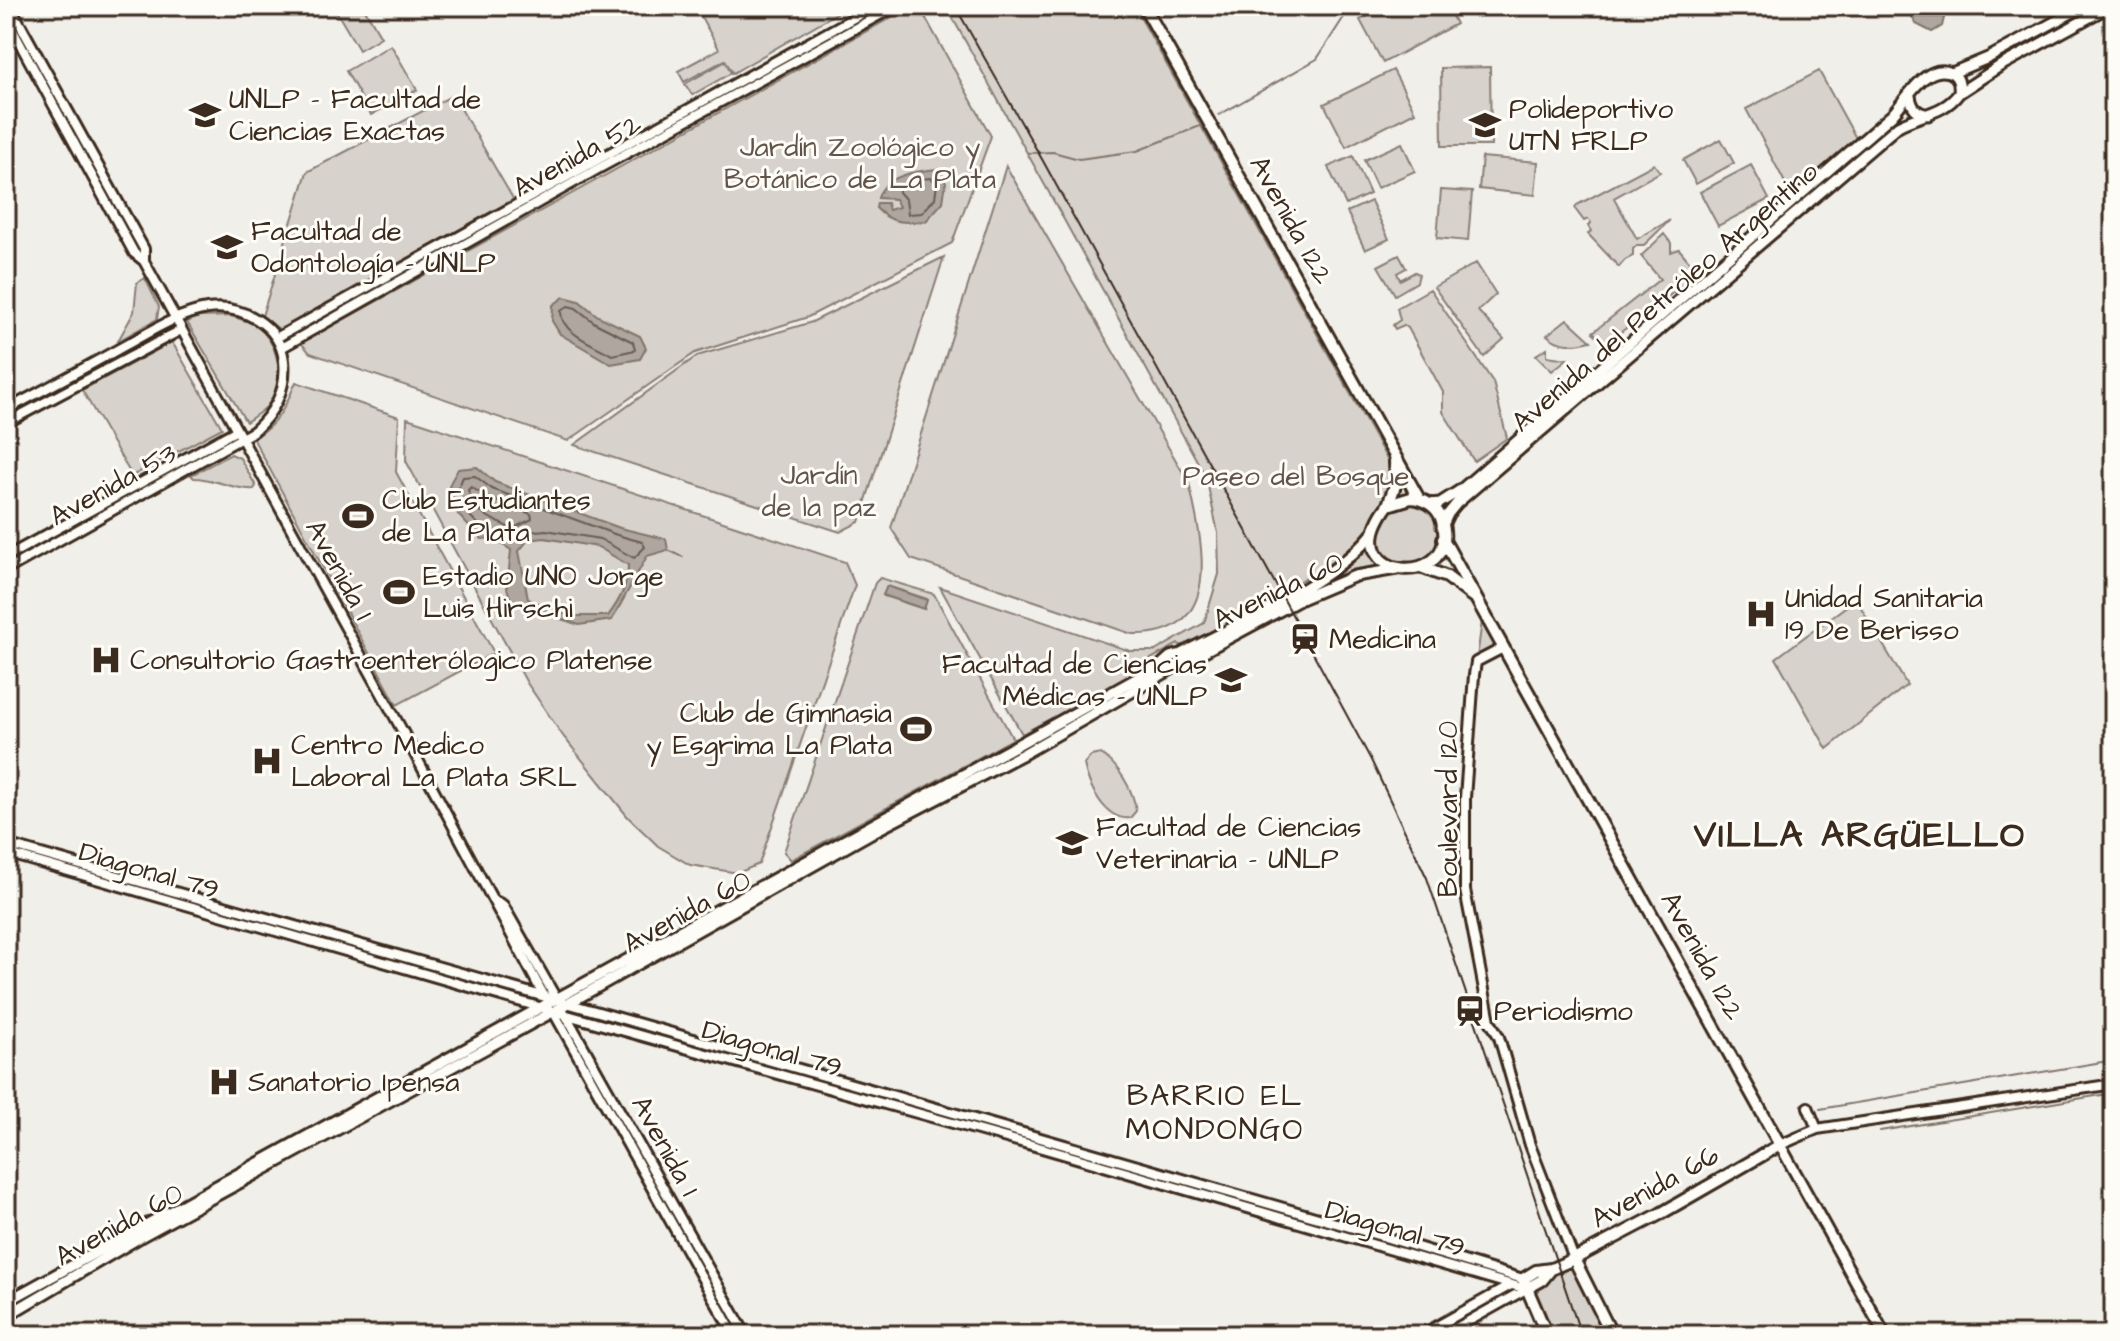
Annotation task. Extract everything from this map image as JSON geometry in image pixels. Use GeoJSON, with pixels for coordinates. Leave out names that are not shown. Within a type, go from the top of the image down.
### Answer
{"type":"FeatureCollection","features":[{"type":"Feature","properties":{"kind":"highway","name":"Avenida 122"},"geometry":{"type":"LineString","coordinates":[[1144,6],[1395,459],[1424,501]]}},
{"type":"Feature","properties":{"kind":"highway"},"geometry":{"type":"LineString","coordinates":[[1388,505],[1403,499],[1424,501],[1440,516],[1443,539],[1434,560],[1421,567],[1397,569],[1380,559],[1375,552],[1372,534],[1396,483],[1395,459]]}},
{"type":"Feature","properties":{"kind":"highway","name":"Avenida 122"},"geometry":{"type":"LineString","coordinates":[[1443,539],[1780,1145]]}},
{"type":"Feature","properties":{"kind":"highway","name":"Avenida 122"},"geometry":{"type":"LineString","coordinates":[[1421,567],[1447,577],[1477,600]]}},
{"type":"Feature","properties":{"kind":"highway","name":"Avenida 66"},"geometry":{"type":"LineString","coordinates":[[1524,1284],[1542,1280],[1551,1269],[1679,1204],[1780,1145]]}},
{"type":"Feature","properties":{"kind":"highway"},"geometry":{"type":"LineString","coordinates":[[1574,1259],[1612,1335]]}},
{"type":"Feature","properties":{"kind":"highway"},"geometry":{"type":"LineString","coordinates":[[1524,1284],[1547,1335]]}},
{"type":"Feature","properties":{"kind":"main road","name":"Avenida 1"},"geometry":{"type":"LineString","coordinates":[[10,6],[144,249],[144,261]]}},
{"type":"Feature","properties":{"kind":"main road","name":"Avenida 52"},"geometry":{"type":"LineString","coordinates":[[276,338],[875,6]]}},
{"type":"Feature","properties":{"kind":"main road","name":"Avenida 52"},"geometry":{"type":"LineString","coordinates":[[281,348],[596,170],[896,6]]}},
{"type":"Feature","properties":{"kind":"main road"},"geometry":{"type":"LineString","coordinates":[[2084,6],[1988,58],[1952,73],[1943,71],[1928,75],[1918,81],[1910,96],[1913,107],[1928,115],[1945,108],[1959,93],[2000,66],[2110,6]]}},
{"type":"Feature","properties":{"kind":"main road","name":"Avenida 1"},"geometry":{"type":"LineString","coordinates":[[6,18],[134,253],[144,261],[495,901],[503,905],[734,1335]]}},
{"type":"Feature","properties":{"kind":"main road"},"geometry":{"type":"LineString","coordinates":[[1952,73],[1959,81],[1959,93]]}},
{"type":"Feature","properties":{"kind":"main road","name":"Avenida del Petróleo Argentino"},"geometry":{"type":"LineString","coordinates":[[1424,501],[1440,503],[1462,489],[1892,115],[1910,96]]}},
{"type":"Feature","properties":{"kind":"main road","name":"Avenida del Petróleo Argentino"},"geometry":{"type":"LineString","coordinates":[[1442,527],[1457,503],[1820,192],[1898,126],[1928,115]]}},
{"type":"Feature","properties":{"kind":"main road"},"geometry":{"type":"LineString","coordinates":[[6,410],[175,319],[206,309],[231,309],[257,318],[276,338],[285,365],[277,403],[263,423],[239,434]]}},
{"type":"Feature","properties":{"kind":"main road"},"geometry":{"type":"LineString","coordinates":[[6,423],[181,330]]}},
{"type":"Feature","properties":{"kind":"main road","name":"Avenida 53"},"geometry":{"type":"LineString","coordinates":[[6,557],[239,434]]}},
{"type":"Feature","properties":{"kind":"main road","name":"Avenida 53"},"geometry":{"type":"LineString","coordinates":[[6,570],[239,434]]}},
{"type":"Feature","properties":{"kind":"main road","name":"Avenida 60"},"geometry":{"type":"LineString","coordinates":[[7,1309],[555,1005],[1122,687],[1170,657],[1279,601],[1353,556],[1372,534]]}},
{"type":"Feature","properties":{"kind":"main road","name":"Avenida 60"},"geometry":{"type":"LineString","coordinates":[[555,1005],[1025,753],[1303,598],[1355,576],[1397,569]]}},
{"type":"Feature","properties":{"kind":"main road","name":"Boulevard 120"},"geometry":{"type":"LineString","coordinates":[[1503,648],[1476,662],[1465,798],[1465,890],[1490,1021],[1499,1037],[1530,1145],[1574,1259]]}},
{"type":"Feature","properties":{"kind":"main road","name":"Diagonal 79"},"geometry":{"type":"LineString","coordinates":[[6,844],[1510,1286],[1524,1284]]}},
{"type":"Feature","properties":{"kind":"main road","name":"Diagonal 79"},"geometry":{"type":"LineString","coordinates":[[6,853],[1381,1236],[1524,1284]]}},
{"type":"Feature","properties":{"kind":"main road","name":"Avenida 1"},"geometry":{"type":"LineString","coordinates":[[555,1005],[746,1335]]}},
{"type":"Feature","properties":{"kind":"main road"},"geometry":{"type":"LineString","coordinates":[[1780,1145],[1817,1129],[2114,1084]]}},
{"type":"Feature","properties":{"kind":"main road"},"geometry":{"type":"LineString","coordinates":[[1808,1107],[1817,1129]]}},
{"type":"Feature","properties":{"kind":"main road","name":"Avenida 122"},"geometry":{"type":"LineString","coordinates":[[1780,1145],[1885,1335]]}},
{"type":"Feature","properties":{"kind":"main road","name":"Avenida 66"},"geometry":{"type":"LineString","coordinates":[[1444,1335],[1524,1284]]}},
{"type":"Feature","properties":{"kind":"main road"},"geometry":{"type":"LineString","coordinates":[[1421,1335],[1510,1286]]}},
{"type":"Feature","properties":{"kind":"green space"},"geometry":{"type":"Polygon","coordinates":[[[345,6],[363,6],[381,37],[359,50],[336,11],[345,6]]]}},
{"type":"Feature","properties":{"kind":"green space"},"geometry":{"type":"Polygon","coordinates":[[[695,6],[849,6],[733,73],[726,62],[731,73],[692,95],[685,84],[726,61],[684,82],[678,71],[719,49],[695,6]]]}},
{"type":"Feature","properties":{"kind":"green space","name":"Jardín Zoológico y Botánico de La Plata"},"geometry":{"type":"Polygon","coordinates":[[[912,6],[919,6],[991,136],[952,243],[808,317],[695,353],[568,441],[310,353],[301,343],[912,6]]]}},
{"type":"Feature","properties":{"kind":"green space","name":"Paseo del Bosque"},"geometry":{"type":"Polygon","coordinates":[[[946,6],[1134,6],[1388,461],[1393,483],[1361,540],[1346,554],[1187,647],[1178,644],[1149,660],[1147,667],[1022,734],[940,587],[1130,651],[1155,651],[1204,623],[1219,574],[1218,533],[1206,477],[946,6]]]}},
{"type":"Feature","properties":{"kind":"green space"},"geometry":{"type":"Polygon","coordinates":[[[1387,6],[1447,6],[1456,24],[1383,63],[1360,20],[1387,6]]]}},
{"type":"Feature","properties":{"kind":"green space"},"geometry":{"type":"Polygon","coordinates":[[[391,45],[417,90],[371,115],[346,71],[391,45]]]}},
{"type":"Feature","properties":{"kind":"green space"},"geometry":{"type":"Polygon","coordinates":[[[1490,67],[1491,146],[1442,146],[1441,68],[1490,67]]]}},
{"type":"Feature","properties":{"kind":"green space"},"geometry":{"type":"Polygon","coordinates":[[[1393,70],[1415,112],[1346,147],[1324,104],[1393,70]]]}},
{"type":"Feature","properties":{"kind":"green space"},"geometry":{"type":"Polygon","coordinates":[[[1819,71],[1857,140],[1796,195],[1791,194],[1746,109],[1819,71]]]}},
{"type":"Feature","properties":{"kind":"green space"},"geometry":{"type":"Polygon","coordinates":[[[453,95],[515,202],[283,332],[262,316],[307,172],[453,95]]]}},
{"type":"Feature","properties":{"kind":"green space"},"geometry":{"type":"Polygon","coordinates":[[[1721,139],[1734,163],[1696,184],[1683,160],[1721,139]]]}},
{"type":"Feature","properties":{"kind":"green space"},"geometry":{"type":"Polygon","coordinates":[[[1402,143],[1415,171],[1377,188],[1364,160],[1402,143]]]}},
{"type":"Feature","properties":{"kind":"green space"},"geometry":{"type":"Polygon","coordinates":[[[1353,156],[1370,194],[1346,205],[1328,167],[1353,156]]]}},
{"type":"Feature","properties":{"kind":"green space"},"geometry":{"type":"Polygon","coordinates":[[[1482,157],[1538,162],[1535,195],[1479,189],[1482,157]]]}},
{"type":"Feature","properties":{"kind":"green space"},"geometry":{"type":"Polygon","coordinates":[[[1654,164],[1660,172],[1614,198],[1637,239],[1670,220],[1644,245],[1637,245],[1633,256],[1619,267],[1588,234],[1591,223],[1588,219],[1584,221],[1575,209],[1577,205],[1654,164]]]}},
{"type":"Feature","properties":{"kind":"green space"},"geometry":{"type":"Polygon","coordinates":[[[1751,165],[1769,199],[1718,226],[1700,192],[1751,165]]]}},
{"type":"Feature","properties":{"kind":"green space","name":"Paseo del Bosque"},"geometry":{"type":"Polygon","coordinates":[[[1006,166],[1189,483],[1199,533],[1201,582],[1195,604],[1182,620],[1162,631],[1132,634],[911,559],[891,528],[1006,166]]]}},
{"type":"Feature","properties":{"kind":"green space"},"geometry":{"type":"Polygon","coordinates":[[[1441,190],[1472,192],[1468,241],[1437,238],[1441,190]]]}},
{"type":"Feature","properties":{"kind":"green space"},"geometry":{"type":"Polygon","coordinates":[[[1371,201],[1389,239],[1365,250],[1347,212],[1371,201]]]}},
{"type":"Feature","properties":{"kind":"green space"},"geometry":{"type":"Polygon","coordinates":[[[1664,234],[1671,243],[1671,252],[1679,249],[1699,273],[1605,344],[1593,332],[1660,279],[1641,256],[1664,234]]]}},
{"type":"Feature","properties":{"kind":"green space"},"geometry":{"type":"Polygon","coordinates":[[[1399,255],[1406,268],[1397,273],[1400,280],[1415,272],[1419,274],[1417,282],[1395,295],[1378,266],[1399,255]]]}},
{"type":"Feature","properties":{"kind":"green space","name":"Jardín de la paz"},"geometry":{"type":"Polygon","coordinates":[[[944,257],[859,522],[840,532],[574,445],[697,356],[812,322],[944,257]]]}},
{"type":"Feature","properties":{"kind":"green space"},"geometry":{"type":"Polygon","coordinates":[[[1476,263],[1496,294],[1478,311],[1504,339],[1484,357],[1434,287],[1476,263]]]}},
{"type":"Feature","properties":{"kind":"green space"},"geometry":{"type":"Polygon","coordinates":[[[145,278],[159,307],[157,319],[118,341],[134,312],[137,283],[145,278]]]}},
{"type":"Feature","properties":{"kind":"green space"},"geometry":{"type":"Polygon","coordinates":[[[1430,289],[1493,382],[1507,438],[1474,461],[1443,412],[1443,392],[1408,328],[1404,325],[1395,329],[1393,325],[1400,320],[1397,308],[1430,289]]]}},
{"type":"Feature","properties":{"kind":"green space"},"geometry":{"type":"Polygon","coordinates":[[[231,316],[263,331],[273,348],[278,367],[277,387],[272,400],[246,422],[187,322],[199,317],[231,316]]]}},
{"type":"Feature","properties":{"kind":"green space"},"geometry":{"type":"Polygon","coordinates":[[[1567,319],[1591,341],[1568,344],[1557,342],[1547,335],[1567,319]]]}},
{"type":"Feature","properties":{"kind":"green space"},"geometry":{"type":"Polygon","coordinates":[[[162,330],[163,333],[77,380],[76,377],[162,330]]]}},
{"type":"Feature","properties":{"kind":"green space"},"geometry":{"type":"Polygon","coordinates":[[[172,342],[222,428],[132,476],[82,390],[172,342]]]}},
{"type":"Feature","properties":{"kind":"green space"},"geometry":{"type":"Polygon","coordinates":[[[1547,348],[1547,356],[1567,359],[1552,371],[1536,355],[1547,348]]]}},
{"type":"Feature","properties":{"kind":"green space","name":"Club Estudiantes de La Plata"},"geometry":{"type":"Polygon","coordinates":[[[296,382],[399,417],[396,472],[494,653],[397,705],[253,438],[275,422],[296,382]]]}},
{"type":"Feature","properties":{"kind":"green space"},"geometry":{"type":"Polygon","coordinates":[[[407,418],[845,562],[855,585],[759,864],[738,873],[690,865],[658,846],[628,817],[563,736],[527,683],[406,461],[407,418]]]}},
{"type":"Feature","properties":{"kind":"green space"},"geometry":{"type":"Polygon","coordinates":[[[231,454],[240,458],[256,486],[254,489],[191,475],[231,454]]]}},
{"type":"Feature","properties":{"kind":"green space"},"geometry":{"type":"Polygon","coordinates":[[[1412,502],[1437,514],[1440,527],[1438,540],[1430,559],[1420,562],[1393,561],[1379,547],[1379,535],[1392,509],[1412,502]]]}},
{"type":"Feature","properties":{"kind":"green space"},"geometry":{"type":"Polygon","coordinates":[[[1368,544],[1372,556],[1382,567],[1335,577],[1290,601],[1368,544]]]}},
{"type":"Feature","properties":{"kind":"green space","name":"Club de Gimnasia y Esgrima La Plata"},"geometry":{"type":"Polygon","coordinates":[[[880,578],[934,594],[1013,739],[791,860],[784,852],[875,583],[880,578]],[[887,586],[884,596],[924,609],[927,599],[887,586]]]}},
{"type":"Feature","properties":{"kind":"green space"},"geometry":{"type":"Polygon","coordinates":[[[1856,599],[1907,685],[1827,749],[1776,658],[1856,599]]]}},
{"type":"Feature","properties":{"kind":"green space"},"geometry":{"type":"Polygon","coordinates":[[[1483,613],[1501,648],[1477,658],[1483,613]]]}},
{"type":"Feature","properties":{"kind":"green space"},"geometry":{"type":"Polygon","coordinates":[[[1101,754],[1119,771],[1129,787],[1136,811],[1130,818],[1113,814],[1106,808],[1089,782],[1084,764],[1091,756],[1101,754]]]}},
{"type":"Feature","properties":{"kind":"green space"},"geometry":{"type":"Polygon","coordinates":[[[1570,1265],[1607,1335],[1553,1335],[1533,1291],[1570,1265]]]}},
{"type":"Feature","properties":{"kind":"water"},"geometry":{"type":"Polygon","coordinates":[[[1906,6],[1947,6],[1942,26],[1932,32],[1916,24],[1906,6]]]}},
{"type":"Feature","properties":{"kind":"water"},"geometry":{"type":"Polygon","coordinates":[[[937,169],[946,182],[943,202],[926,221],[899,221],[887,217],[876,208],[877,203],[887,203],[889,210],[899,207],[895,199],[878,198],[881,190],[894,179],[937,169]]]}},
{"type":"Feature","properties":{"kind":"water"},"geometry":{"type":"Polygon","coordinates":[[[564,297],[579,301],[598,316],[640,336],[646,348],[640,359],[611,364],[560,334],[552,321],[553,305],[564,297]]]}},
{"type":"Feature","properties":{"kind":"water"},"geometry":{"type":"Polygon","coordinates":[[[477,467],[495,482],[620,528],[666,539],[668,550],[647,556],[612,620],[579,625],[519,605],[510,598],[507,588],[511,550],[492,538],[482,539],[454,509],[449,487],[458,469],[477,467]],[[544,538],[528,540],[519,551],[528,599],[569,616],[608,616],[622,592],[628,565],[598,547],[544,538]]]}},
{"type":"Feature","properties":{"kind":"water"},"geometry":{"type":"Polygon","coordinates":[[[887,586],[927,600],[924,609],[883,595],[887,586]]]}},
{"type":"Feature","properties":{"kind":"waterway"},"geometry":{"type":"LineString","coordinates":[[1219,115],[1317,59],[1351,6]]}},
{"type":"Feature","properties":{"kind":"waterway"},"geometry":{"type":"LineString","coordinates":[[1028,153],[1053,152],[1079,159],[1137,151],[1200,126]]}},
{"type":"Feature","properties":{"kind":"waterway"},"geometry":{"type":"LineString","coordinates":[[668,550],[683,557]]}},
{"type":"Feature","properties":{"kind":"waterway"},"geometry":{"type":"LineString","coordinates":[[1820,1109],[2114,1060]]}},
{"type":"Feature","properties":{"kind":"waterway"},"geometry":{"type":"LineString","coordinates":[[1880,1131],[2114,1093]]}},
{"type":"Feature","properties":{"kind":"tram line"},"geometry":{"type":"LineString","coordinates":[[955,6],[1370,758],[1427,878],[1581,1335]]}},
{"type":"Feature","properties":{"kind":"place","name":"UNLP - Facultad de Ciencias Exactas"},"geometry":{"type":"Point","coordinates":[205,115]}},
{"type":"Feature","properties":{"kind":"place","name":"Polideportivo UTN FRLP"},"geometry":{"type":"Point","coordinates":[1485,125]}},
{"type":"Feature","properties":{"kind":"place","name":"Facultad de Odontología - UNLP"},"geometry":{"type":"Point","coordinates":[227,247]}},
{"type":"Feature","properties":{"kind":"place","name":"Club Estudiantes de La Plata"},"geometry":{"type":"Point","coordinates":[358,516]}},
{"type":"Feature","properties":{"kind":"place","name":"Estadio UNO Jorge Luis Hirschi"},"geometry":{"type":"Point","coordinates":[399,592]}},
{"type":"Feature","properties":{"kind":"place","name":"Unidad Sanitaria 19 De Berisso"},"geometry":{"type":"Point","coordinates":[1761,614]}},
{"type":"Feature","properties":{"kind":"place","name":"Medicina"},"geometry":{"type":"Point","coordinates":[1305,639]}},
{"type":"Feature","properties":{"kind":"place","name":"Consultorio Gastroenterólogico Platense"},"geometry":{"type":"Point","coordinates":[106,660]}},
{"type":"Feature","properties":{"kind":"place","name":"Facultad de Ciencias Médicas - UNLP"},"geometry":{"type":"Point","coordinates":[1231,680]}},
{"type":"Feature","properties":{"kind":"place","name":"Club de Gimnasia y Esgrima La Plata"},"geometry":{"type":"Point","coordinates":[916,729]}},
{"type":"Feature","properties":{"kind":"place","name":"Centro Medico Laboral La Plata SRL"},"geometry":{"type":"Point","coordinates":[267,761]}},
{"type":"Feature","properties":{"kind":"place","name":"Facultad de Ciencias Veterinaria - UNLP"},"geometry":{"type":"Point","coordinates":[1072,843]}},
{"type":"Feature","properties":{"kind":"place","name":"Periodismo"},"geometry":{"type":"Point","coordinates":[1470,1011]}},
{"type":"Feature","properties":{"kind":"place","name":"Sanatorio Ipensa"},"geometry":{"type":"Point","coordinates":[224,1082]}},
{"type":"Feature","properties":{"kind":"district","name":"VILLA ARGÜELLO"},"geometry":{"type":"Point","coordinates":[1860,835]}},
{"type":"Feature","properties":{"kind":"district","name":"BARRIO EL MONDONGO"},"geometry":{"type":"Point","coordinates":[1215,1113]}}]}
